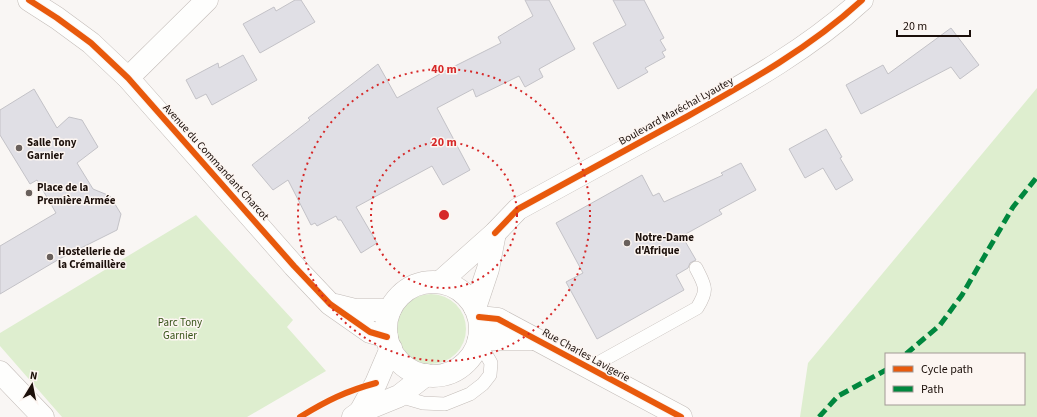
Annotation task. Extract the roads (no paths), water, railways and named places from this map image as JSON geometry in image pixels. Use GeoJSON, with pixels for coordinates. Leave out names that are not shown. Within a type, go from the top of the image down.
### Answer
{"type":"FeatureCollection","features":[{"type":"Feature","properties":{"kind":"street","name":"Avenue du Commandant Charcot"},"geometry":{"type":"LineString","coordinates":[[29,0],[92,43],[128,78],[294,266],[330,304],[370,332],[389,342]]}},
{"type":"Feature","properties":{"kind":"street"},"geometry":{"type":"LineString","coordinates":[[128,78],[207,0]]}},
{"type":"Feature","properties":{"kind":"street","name":"Boulevard Maréchal Lyautey"},"geometry":{"type":"LineString","coordinates":[[440,282],[495,233],[518,209],[746,84],[843,18],[862,0]]}},
{"type":"Feature","properties":{"kind":"street"},"geometry":{"type":"LineString","coordinates":[[477,313],[495,233]]}},
{"type":"Feature","properties":{"kind":"street"},"geometry":{"type":"LineString","coordinates":[[440,282],[451,285],[469,298],[477,313],[480,330],[479,340],[473,354],[464,365],[453,372],[439,376],[426,375],[411,370],[399,361],[389,342],[386,324],[390,310],[399,297],[411,288],[425,283],[440,282]]}},
{"type":"Feature","properties":{"kind":"street"},"geometry":{"type":"LineString","coordinates":[[330,304],[355,310],[390,310]]}},
{"type":"Feature","properties":{"kind":"street","name":"Rue Charles Lavigerie"},"geometry":{"type":"LineString","coordinates":[[477,313],[498,319],[536,338],[681,417]]}},
{"type":"Feature","properties":{"kind":"street"},"geometry":{"type":"LineString","coordinates":[[479,340],[536,338]]}},
{"type":"Feature","properties":{"kind":"street"},"geometry":{"type":"LineString","coordinates":[[357,415],[376,383],[389,342]]}},
{"type":"Feature","properties":{"kind":"street"},"geometry":{"type":"LineString","coordinates":[[0,372],[43,417]]}},
{"type":"Feature","properties":{"kind":"street"},"geometry":{"type":"LineString","coordinates":[[357,415],[399,396],[426,375]]}},
{"type":"Feature","properties":{"kind":"lane"},"geometry":{"type":"LineString","coordinates":[[589,368],[697,308],[704,298],[705,286],[696,268]]}},
{"type":"Feature","properties":{"kind":"lane"},"geometry":{"type":"LineString","coordinates":[[399,396],[423,403],[445,404],[470,394],[483,384],[490,375],[491,363],[479,340]]}},
{"type":"Feature","properties":{"kind":"place","name":"Salle Tony Garnier"},"geometry":{"type":"Point","coordinates":[19,148]}},
{"type":"Feature","properties":{"kind":"place","name":"Place de la Première Armée"},"geometry":{"type":"Point","coordinates":[29,193]}},
{"type":"Feature","properties":{"kind":"place","name":"Notre-Dame d'Afrique"},"geometry":{"type":"Point","coordinates":[627,243]}},
{"type":"Feature","properties":{"kind":"place","name":"Hostellerie de la Crémaillère"},"geometry":{"type":"Point","coordinates":[50,257]}},
{"type":"Feature","properties":{"kind":"park label","name":"Parc Tony Garnier"},"geometry":{"type":"Point","coordinates":[180,328]}}]}
